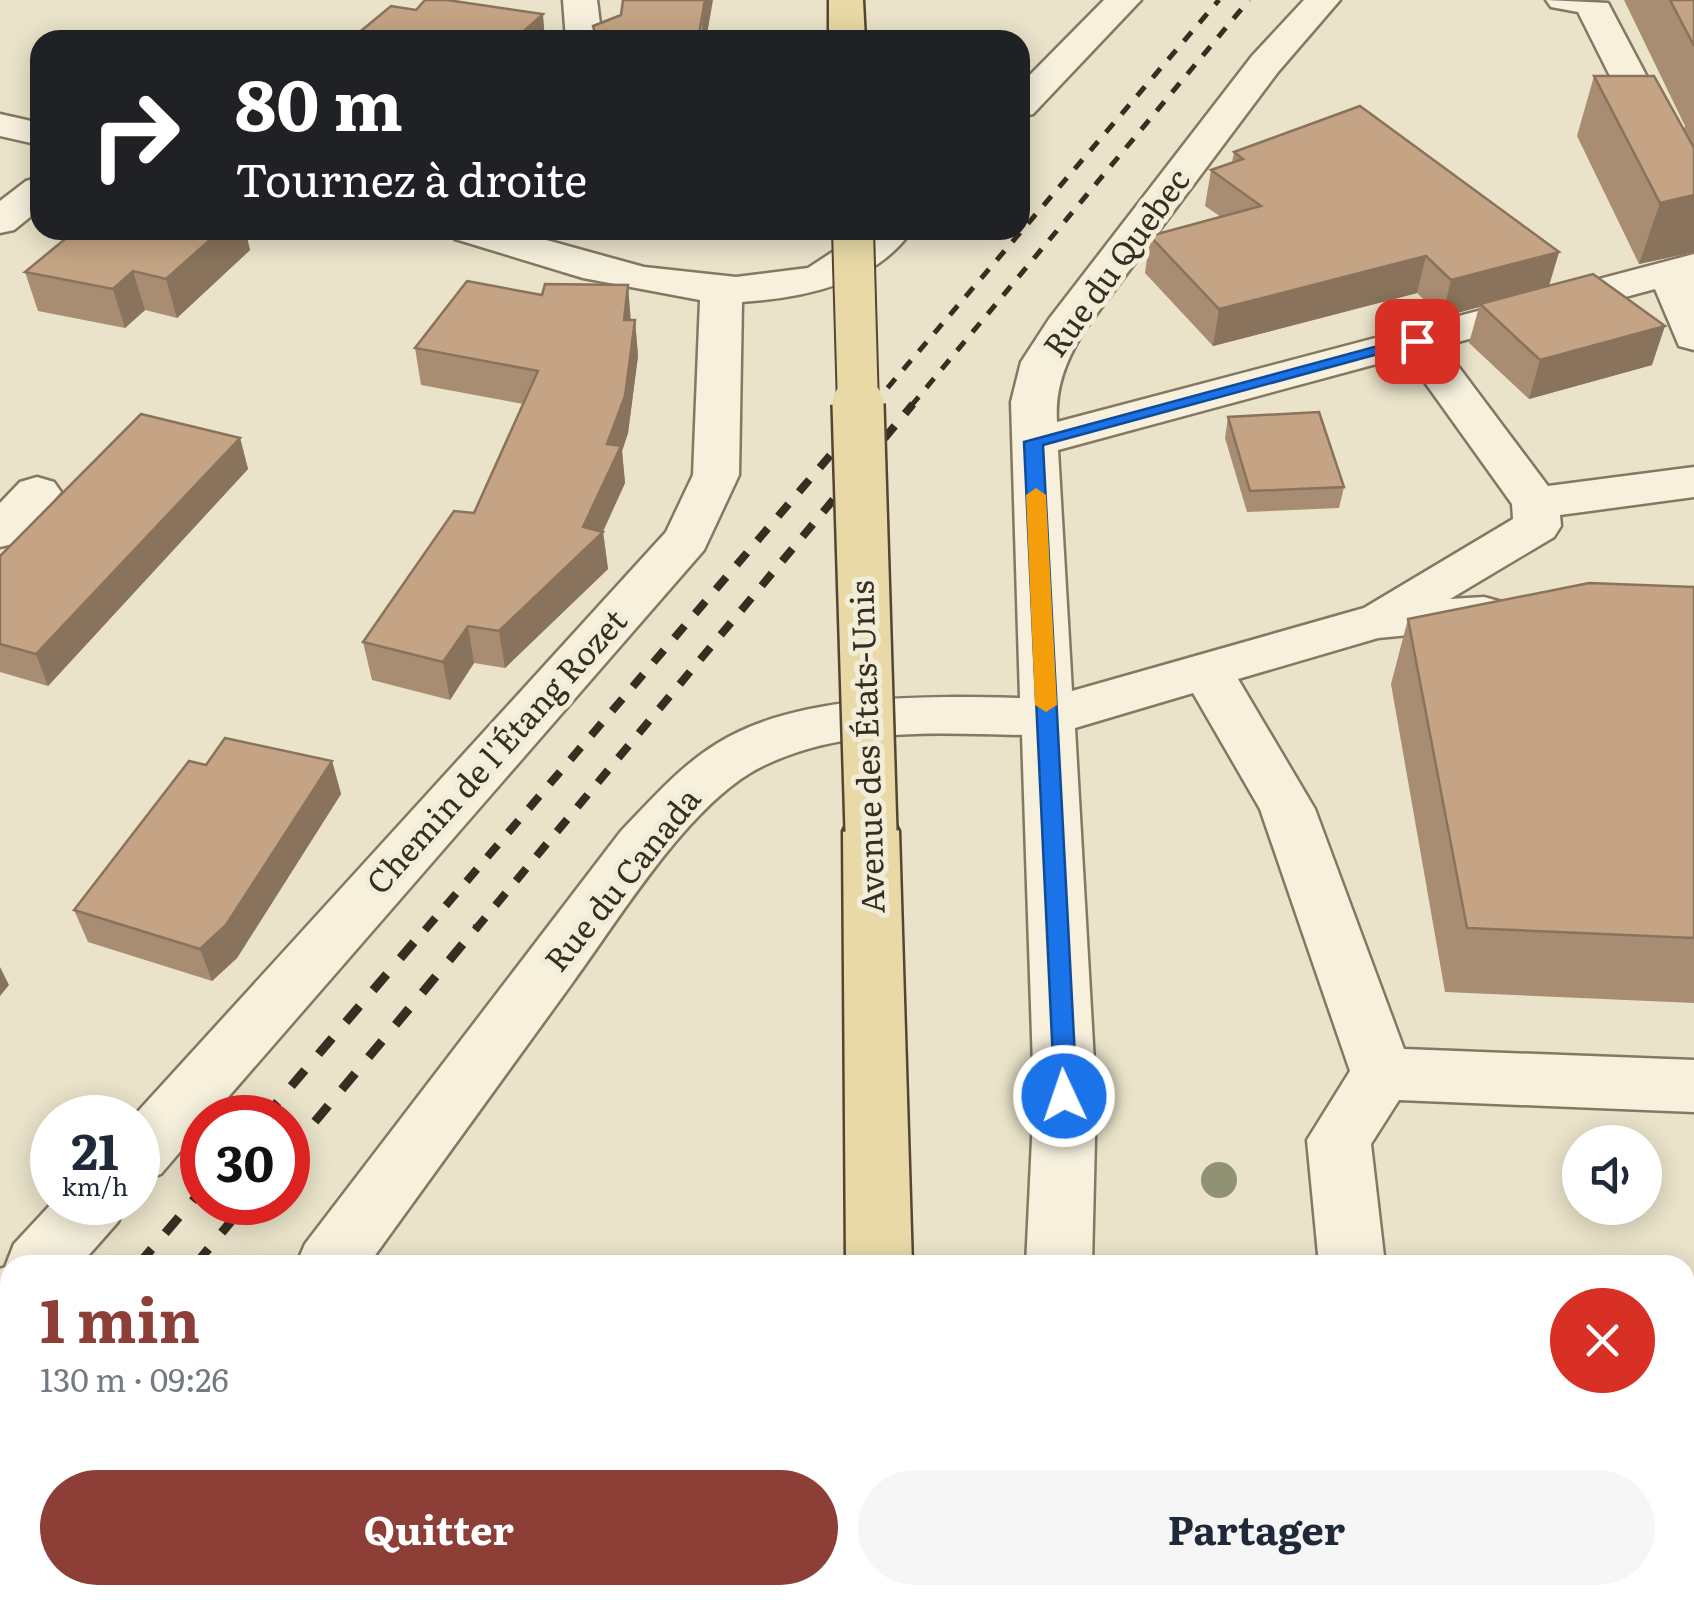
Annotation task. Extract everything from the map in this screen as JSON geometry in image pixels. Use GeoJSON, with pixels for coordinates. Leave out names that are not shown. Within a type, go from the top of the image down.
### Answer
{"type":"FeatureCollection","features":[{"type":"Feature","properties":{"kind":"main road"},"geometry":{"type":"LineString","coordinates":[[846,0],[847,30]]}},
{"type":"Feature","properties":{"kind":"main road","name":"Avenue des États-Unis"},"geometry":{"type":"LineString","coordinates":[[853,240],[872,831],[879,1255]]}},
{"type":"Feature","properties":{"kind":"street"},"geometry":{"type":"LineString","coordinates":[[580,0],[583,30]]}},
{"type":"Feature","properties":{"kind":"street"},"geometry":{"type":"LineString","coordinates":[[1030,95],[1124,0]]}},
{"type":"Feature","properties":{"kind":"street","name":"Rue du Quebec"},"geometry":{"type":"LineString","coordinates":[[1059,1255],[1064,1096],[1033,402],[1043,362],[1265,64],[1322,0]]}},
{"type":"Feature","properties":{"kind":"street"},"geometry":{"type":"LineString","coordinates":[[1563,0],[1591,3],[1694,204]]}},
{"type":"Feature","properties":{"kind":"street"},"geometry":{"type":"LineString","coordinates":[[0,125],[30,132]]}},
{"type":"Feature","properties":{"kind":"street"},"geometry":{"type":"LineString","coordinates":[[0,220],[30,197]]}},
{"type":"Feature","properties":{"kind":"street"},"geometry":{"type":"LineString","coordinates":[[557,243],[720,290],[790,286],[826,276],[878,240]]}},
{"type":"Feature","properties":{"kind":"street"},"geometry":{"type":"LineString","coordinates":[[1034,442],[1682,270],[1694,337]]}},
{"type":"Feature","properties":{"kind":"street","name":"Chemin de l'Étang Rozet"},"geometry":{"type":"LineString","coordinates":[[160,1131],[687,539],[716,475],[720,290]]}},
{"type":"Feature","properties":{"kind":"street"},"geometry":{"type":"LineString","coordinates":[[1377,621],[1537,526],[1536,503],[1417,341]]}},
{"type":"Feature","properties":{"kind":"street"},"geometry":{"type":"LineString","coordinates":[[1536,503],[1694,482]]}},
{"type":"Feature","properties":{"kind":"street"},"geometry":{"type":"LineString","coordinates":[[0,532],[37,492]]}},
{"type":"Feature","properties":{"kind":"street"},"geometry":{"type":"LineString","coordinates":[[1377,621],[1538,612]]}},
{"type":"Feature","properties":{"kind":"street","name":"Rue du Canada"},"geometry":{"type":"LineString","coordinates":[[336,1255],[642,846],[698,784],[740,754],[812,727],[913,714],[1047,718],[1205,668],[1377,621]]}},
{"type":"Feature","properties":{"kind":"street"},"geometry":{"type":"LineString","coordinates":[[1205,668],[1287,809],[1382,1074]]}},
{"type":"Feature","properties":{"kind":"street"},"geometry":{"type":"LineString","coordinates":[[1382,1074],[1694,1086]]}},
{"type":"Feature","properties":{"kind":"street"},"geometry":{"type":"LineString","coordinates":[[1351,1255],[1339,1140],[1382,1074]]}},
{"type":"Feature","properties":{"kind":"street"},"geometry":{"type":"LineString","coordinates":[[47,1255],[74,1225]]}},
{"type":"Feature","properties":{"kind":"building"},"geometry":{"type":"Polygon","coordinates":[[[425,0],[447,0],[543,14],[525,30],[362,30],[391,6],[416,10],[425,0]]]}},
{"type":"Feature","properties":{"kind":"building"},"geometry":{"type":"Polygon","coordinates":[[[623,0],[705,0],[700,30],[594,30],[593,26],[621,15],[623,0]]]}},
{"type":"Feature","properties":{"kind":"building"},"geometry":{"type":"Polygon","coordinates":[[[1670,0],[1694,0],[1694,46],[1670,0]]]}},
{"type":"Feature","properties":{"kind":"building"},"geometry":{"type":"Polygon","coordinates":[[[1594,76],[1654,76],[1694,148],[1694,195],[1660,203],[1594,76]]]}},
{"type":"Feature","properties":{"kind":"building"},"geometry":{"type":"Polygon","coordinates":[[[1360,106],[1559,252],[1451,280],[1426,256],[1219,309],[1150,236],[1261,206],[1211,170],[1243,159],[1234,152],[1360,106]]]}},
{"type":"Feature","properties":{"kind":"building"},"geometry":{"type":"Polygon","coordinates":[[[64,240],[210,240],[166,279],[133,271],[113,289],[25,272],[64,240]]]}},
{"type":"Feature","properties":{"kind":"building"},"geometry":{"type":"Polygon","coordinates":[[[1593,274],[1665,326],[1540,360],[1480,304],[1593,274]]]}},
{"type":"Feature","properties":{"kind":"building"},"geometry":{"type":"Polygon","coordinates":[[[467,281],[542,295],[545,284],[628,285],[624,320],[635,320],[625,396],[607,444],[621,446],[583,527],[603,532],[499,631],[468,626],[443,662],[363,642],[454,511],[474,513],[538,371],[415,348],[467,281]]]}},
{"type":"Feature","properties":{"kind":"building"},"geometry":{"type":"Polygon","coordinates":[[[1319,412],[1344,487],[1250,491],[1228,417],[1319,412]]]}},
{"type":"Feature","properties":{"kind":"building"},"geometry":{"type":"Polygon","coordinates":[[[141,414],[240,438],[36,654],[0,644],[0,556],[141,414]]]}},
{"type":"Feature","properties":{"kind":"building"},"geometry":{"type":"Polygon","coordinates":[[[1589,583],[1694,587],[1694,938],[1467,928],[1408,619],[1589,583]]]}},
{"type":"Feature","properties":{"kind":"building"},"geometry":{"type":"Polygon","coordinates":[[[225,738],[332,761],[226,925],[200,949],[74,910],[189,761],[206,765],[225,738]]]}},
{"type":"Feature","properties":{"kind":"railway"},"geometry":{"type":"LineString","coordinates":[[1030,221],[1219,0]]}},
{"type":"Feature","properties":{"kind":"railway"},"geometry":{"type":"LineString","coordinates":[[911,406],[1249,0]]}},
{"type":"Feature","properties":{"kind":"railway"},"geometry":{"type":"LineString","coordinates":[[872,406],[1014,240]]}},
{"type":"Feature","properties":{"kind":"railway"},"geometry":{"type":"LineString","coordinates":[[425,930],[874,404]]}},
{"type":"Feature","properties":{"kind":"railway"},"geometry":{"type":"LineString","coordinates":[[475,930],[913,404]]}},
{"type":"Feature","properties":{"kind":"railway"},"geometry":{"type":"LineString","coordinates":[[284,1095],[427,927]]}},
{"type":"Feature","properties":{"kind":"railway"},"geometry":{"type":"LineString","coordinates":[[310,1128],[477,927]]}},
{"type":"Feature","properties":{"kind":"railway"},"geometry":{"type":"LineString","coordinates":[[147,1255],[180,1216]]}},
{"type":"Feature","properties":{"kind":"railway"},"geometry":{"type":"LineString","coordinates":[[203,1255],[228,1225]]}},
{"type":"Feature","properties":{"kind":"slow traffic"},"geometry":{"type":"LineString","coordinates":[[1036,495],[1046,705]]}},
{"type":"Feature","properties":{"kind":"route"},"geometry":{"type":"LineString","coordinates":[[1064,1096],[1034,442],[1417,341]]}}]}
